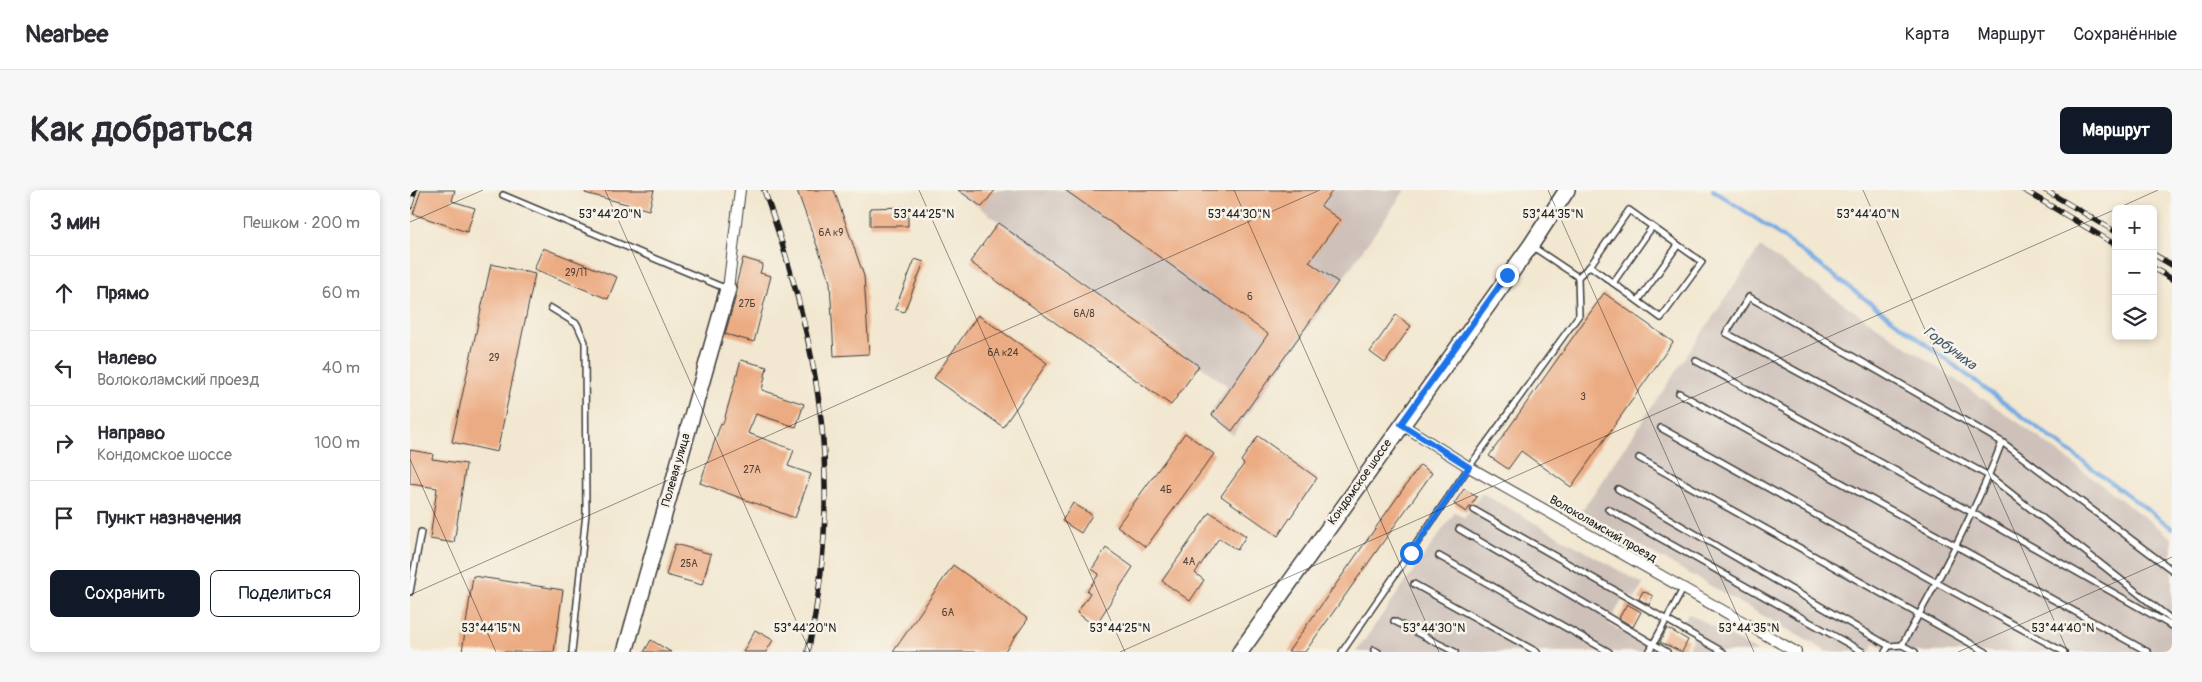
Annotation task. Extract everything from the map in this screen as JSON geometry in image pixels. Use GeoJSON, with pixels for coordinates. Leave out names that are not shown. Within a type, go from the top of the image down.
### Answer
{"type":"FeatureCollection","features":[{"type":"Feature","properties":{"kind":"street"},"geometry":{"type":"LineString","coordinates":[[728,289],[740,190]]}},
{"type":"Feature","properties":{"kind":"street","name":"Кондомское шоссе"},"geometry":{"type":"LineString","coordinates":[[1240,652],[1401,424],[1531,245],[1567,190]]}},
{"type":"Feature","properties":{"kind":"street","name":"Полевая улица"},"geometry":{"type":"LineString","coordinates":[[625,652],[728,289]]}},
{"type":"Feature","properties":{"kind":"street","name":"Волоколамский проезд"},"geometry":{"type":"LineString","coordinates":[[1401,424],[1469,467],[1796,652]]}},
{"type":"Feature","properties":{"kind":"lane"},"geometry":{"type":"LineString","coordinates":[[502,195],[728,289]]}},
{"type":"Feature","properties":{"kind":"lane"},"geometry":{"type":"LineString","coordinates":[[1342,652],[1469,467],[1579,315],[1578,277],[1590,266],[1629,210],[1702,262],[1661,318],[1590,266]]}},
{"type":"Feature","properties":{"kind":"lane"},"geometry":{"type":"LineString","coordinates":[[1613,283],[1652,227]]}},
{"type":"Feature","properties":{"kind":"lane"},"geometry":{"type":"LineString","coordinates":[[1531,245],[1578,277]]}},
{"type":"Feature","properties":{"kind":"lane"},"geometry":{"type":"LineString","coordinates":[[1638,301],[1678,246]]}},
{"type":"Feature","properties":{"kind":"lane"},"geometry":{"type":"LineString","coordinates":[[2172,570],[2002,442],[1749,297],[1726,333],[1989,476],[2172,620]]}},
{"type":"Feature","properties":{"kind":"lane"},"geometry":{"type":"LineString","coordinates":[[551,308],[577,324],[585,342],[586,513],[572,652]]}},
{"type":"Feature","properties":{"kind":"lane"},"geometry":{"type":"LineString","coordinates":[[1696,361],[1971,512],[2172,626]]}},
{"type":"Feature","properties":{"kind":"lane"},"geometry":{"type":"LineString","coordinates":[[1679,393],[2148,652]]}},
{"type":"Feature","properties":{"kind":"lane"},"geometry":{"type":"LineString","coordinates":[[1661,428],[2064,652]]}},
{"type":"Feature","properties":{"kind":"lane"},"geometry":{"type":"LineString","coordinates":[[1902,645],[1956,545],[1989,476],[2002,442]]}},
{"type":"Feature","properties":{"kind":"lane"},"geometry":{"type":"LineString","coordinates":[[1639,458],[1918,616],[1986,652]]}},
{"type":"Feature","properties":{"kind":"lane"},"geometry":{"type":"LineString","coordinates":[[1618,489],[1889,646],[1902,645],[1915,652]]}},
{"type":"Feature","properties":{"kind":"lane"},"geometry":{"type":"LineString","coordinates":[[1608,509],[1863,652]]}},
{"type":"Feature","properties":{"kind":"lane"},"geometry":{"type":"LineString","coordinates":[[1474,510],[1723,652]]}},
{"type":"Feature","properties":{"kind":"lane"},"geometry":{"type":"LineString","coordinates":[[1460,529],[1667,652]]}},
{"type":"Feature","properties":{"kind":"lane"},"geometry":{"type":"LineString","coordinates":[[410,592],[421,532]]}},
{"type":"Feature","properties":{"kind":"lane"},"geometry":{"type":"LineString","coordinates":[[1439,556],[1609,652]]}},
{"type":"Feature","properties":{"kind":"lane"},"geometry":{"type":"LineString","coordinates":[[1414,584],[1537,652]]}},
{"type":"Feature","properties":{"kind":"lane"},"geometry":{"type":"LineString","coordinates":[[1650,652],[1683,589]]}},
{"type":"Feature","properties":{"kind":"lane"},"geometry":{"type":"LineString","coordinates":[[1394,621],[1455,652]]}},
{"type":"Feature","properties":{"kind":"lane"},"geometry":{"type":"LineString","coordinates":[[1885,652],[1889,646]]}},
{"type":"Feature","properties":{"kind":"shaded area"},"geometry":{"type":"Polygon","coordinates":[[[955,190],[1405,190],[1233,435],[1208,416],[1228,386],[955,190]]]}},
{"type":"Feature","properties":{"kind":"shaded area"},"geometry":{"type":"Polygon","coordinates":[[[1760,247],[2019,423],[2172,538],[2172,652],[1890,652],[1874,643],[1870,652],[1827,652],[1581,512],[1760,247]]]}},
{"type":"Feature","properties":{"kind":"shaded area"},"geometry":{"type":"Polygon","coordinates":[[[1482,493],[1643,584],[1635,598],[1625,594],[1609,624],[1658,652],[1356,652],[1455,512],[1464,518],[1482,493]]]}},
{"type":"Feature","properties":{"kind":"shaded area"},"geometry":{"type":"Polygon","coordinates":[[[1688,613],[1758,652],[1686,652],[1696,632],[1682,625],[1688,613]]]}},
{"type":"Feature","properties":{"kind":"building"},"geometry":{"type":"Polygon","coordinates":[[[421,190],[455,190],[452,201],[475,208],[467,232],[413,214],[421,190]]]}},
{"type":"Feature","properties":{"kind":"building"},"geometry":{"type":"Polygon","coordinates":[[[586,190],[654,190],[649,210],[585,193],[586,190]]]}},
{"type":"Feature","properties":{"kind":"building"},"geometry":{"type":"Polygon","coordinates":[[[797,190],[834,190],[864,276],[869,354],[834,356],[830,282],[797,190]]]}},
{"type":"Feature","properties":{"kind":"building"},"geometry":{"type":"Polygon","coordinates":[[[958,190],[995,190],[982,207],[958,190]]]}},
{"type":"Feature","properties":{"kind":"building"},"geometry":{"type":"Polygon","coordinates":[[[1065,190],[1333,190],[1321,206],[1340,220],[1309,262],[1338,282],[1232,431],[1212,415],[1268,334],[1065,190]]]}},
{"type":"Feature","properties":{"kind":"building"},"geometry":{"type":"Polygon","coordinates":[[[908,207],[908,226],[870,226],[870,208],[908,207]]]}},
{"type":"Feature","properties":{"kind":"building"},"geometry":{"type":"Polygon","coordinates":[[[998,223],[1199,366],[1171,405],[970,262],[998,223]]]}},
{"type":"Feature","properties":{"kind":"building"},"geometry":{"type":"Polygon","coordinates":[[[543,248],[617,277],[608,299],[534,269],[543,248]]]}},
{"type":"Feature","properties":{"kind":"building"},"geometry":{"type":"Polygon","coordinates":[[[743,258],[763,264],[760,273],[771,276],[754,342],[725,334],[737,292],[736,285],[743,258]]]}},
{"type":"Feature","properties":{"kind":"building"},"geometry":{"type":"Polygon","coordinates":[[[915,259],[924,262],[904,312],[895,309],[915,259]]]}},
{"type":"Feature","properties":{"kind":"building"},"geometry":{"type":"Polygon","coordinates":[[[491,264],[535,274],[497,452],[452,442],[491,264]]]}},
{"type":"Feature","properties":{"kind":"building"},"geometry":{"type":"Polygon","coordinates":[[[1604,293],[1673,342],[1571,487],[1521,451],[1508,469],[1489,456],[1604,293]]]}},
{"type":"Feature","properties":{"kind":"building"},"geometry":{"type":"Polygon","coordinates":[[[978,315],[1047,363],[1003,427],[934,378],[978,315]]]}},
{"type":"Feature","properties":{"kind":"building"},"geometry":{"type":"Polygon","coordinates":[[[1396,315],[1411,326],[1385,363],[1370,352],[1396,315]]]}},
{"type":"Feature","properties":{"kind":"building"},"geometry":{"type":"Polygon","coordinates":[[[741,360],[767,367],[762,390],[804,404],[796,427],[756,414],[748,433],[794,450],[788,466],[811,474],[795,518],[700,483],[721,423],[723,424],[741,360]]]}},
{"type":"Feature","properties":{"kind":"building"},"geometry":{"type":"Polygon","coordinates":[[[1185,433],[1214,454],[1146,547],[1117,526],[1185,433]]]}},
{"type":"Feature","properties":{"kind":"building"},"geometry":{"type":"Polygon","coordinates":[[[1258,436],[1317,478],[1278,536],[1221,496],[1244,464],[1241,461],[1258,436]]]}},
{"type":"Feature","properties":{"kind":"building"},"geometry":{"type":"Polygon","coordinates":[[[410,450],[433,454],[432,459],[466,464],[454,543],[430,539],[437,488],[410,484],[410,450]]]}},
{"type":"Feature","properties":{"kind":"building"},"geometry":{"type":"Polygon","coordinates":[[[1420,465],[1432,473],[1305,652],[1288,652],[1420,465]]]}},
{"type":"Feature","properties":{"kind":"building"},"geometry":{"type":"Polygon","coordinates":[[[1464,489],[1477,497],[1466,512],[1454,504],[1464,489]]]}},
{"type":"Feature","properties":{"kind":"building"},"geometry":{"type":"Polygon","coordinates":[[[1073,503],[1092,515],[1081,533],[1062,521],[1073,503]]]}},
{"type":"Feature","properties":{"kind":"building"},"geometry":{"type":"Polygon","coordinates":[[[1210,512],[1246,536],[1237,550],[1219,538],[1195,573],[1204,580],[1190,601],[1162,581],[1210,512]]]}},
{"type":"Feature","properties":{"kind":"building"},"geometry":{"type":"Polygon","coordinates":[[[675,544],[711,554],[702,585],[666,575],[675,544]]]}},
{"type":"Feature","properties":{"kind":"building"},"geometry":{"type":"Polygon","coordinates":[[[1106,548],[1133,567],[1095,626],[1077,613],[1090,593],[1087,591],[1099,574],[1092,569],[1106,548]]]}},
{"type":"Feature","properties":{"kind":"building"},"geometry":{"type":"Polygon","coordinates":[[[953,565],[1028,619],[1004,652],[893,652],[953,565]]]}},
{"type":"Feature","properties":{"kind":"building"},"geometry":{"type":"Polygon","coordinates":[[[473,576],[563,590],[554,652],[462,652],[473,576]]]}},
{"type":"Feature","properties":{"kind":"building"},"geometry":{"type":"Polygon","coordinates":[[[1643,591],[1653,596],[1649,605],[1639,599],[1643,591]]]}},
{"type":"Feature","properties":{"kind":"building"},"geometry":{"type":"Polygon","coordinates":[[[1627,604],[1641,612],[1633,627],[1619,618],[1627,604]]]}},
{"type":"Feature","properties":{"kind":"building"},"geometry":{"type":"Polygon","coordinates":[[[1667,628],[1688,640],[1682,652],[1660,642],[1667,628]]]}},
{"type":"Feature","properties":{"kind":"building"},"geometry":{"type":"Polygon","coordinates":[[[755,630],[773,640],[766,652],[743,652],[755,630]]]}},
{"type":"Feature","properties":{"kind":"building"},"geometry":{"type":"Polygon","coordinates":[[[651,640],[671,652],[644,652],[651,640]]]}},
{"type":"Feature","properties":{"kind":"waterway","name":"Горбуниха"},"geometry":{"type":"LineString","coordinates":[[1713,190],[1770,228],[2172,528]]}},
{"type":"Feature","properties":{"kind":"railway"},"geometry":{"type":"LineString","coordinates":[[410,207],[415,190]]}},
{"type":"Feature","properties":{"kind":"railway"},"geometry":{"type":"LineString","coordinates":[[764,190],[784,249],[800,306],[821,418],[825,474],[824,531],[819,590],[808,652]]}},
{"type":"Feature","properties":{"kind":"railway"},"geometry":{"type":"LineString","coordinates":[[2024,190],[2112,243]]}},
{"type":"Feature","properties":{"kind":"railway"},"geometry":{"type":"LineString","coordinates":[[2045,190],[2112,230]]}},
{"type":"Feature","properties":{"kind":"railway"},"geometry":{"type":"LineString","coordinates":[[2157,256],[2172,265]]}},
{"type":"Feature","properties":{"kind":"railway"},"geometry":{"type":"LineString","coordinates":[[2157,270],[2172,279]]}},
{"type":"Feature","properties":{"kind":"route"},"geometry":{"type":"LineString","coordinates":[[1411,553],[1469,467],[1401,424],[1507,275]]}}]}
